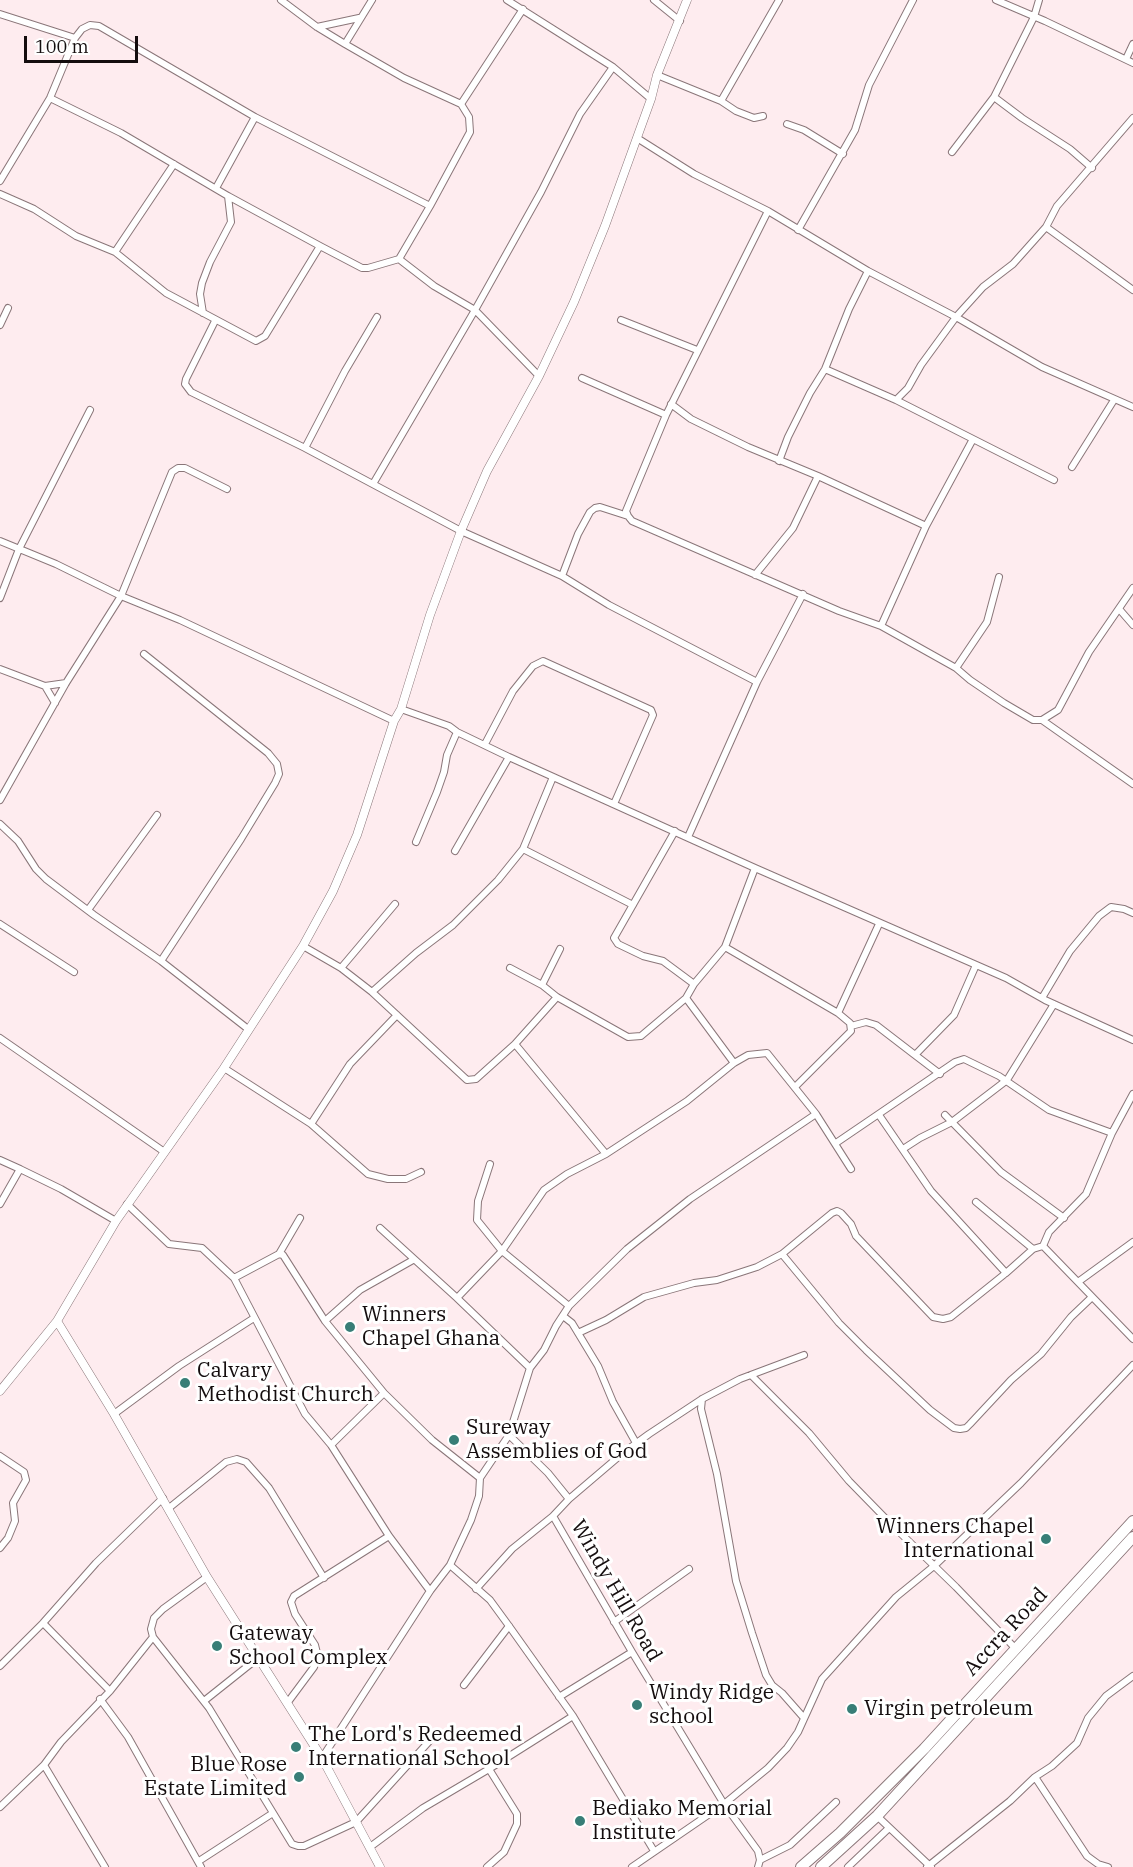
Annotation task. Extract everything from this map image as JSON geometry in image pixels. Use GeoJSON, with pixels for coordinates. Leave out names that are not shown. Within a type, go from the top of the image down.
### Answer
{"type":"FeatureCollection","features":[{"type":"Feature","properties":{"kind":"highway","name":"Accra Road"},"geometry":{"type":"LineString","coordinates":[[801,1867],[840,1833],[924,1749],[1133,1521]]}},
{"type":"Feature","properties":{"kind":"highway","name":"Accra Road"},"geometry":{"type":"LineString","coordinates":[[821,1867],[877,1816],[1133,1537]]}},
{"type":"Feature","properties":{"kind":"street"},"geometry":{"type":"LineString","coordinates":[[51,98],[122,133],[228,196],[362,268],[399,259],[470,132],[469,117],[462,104],[404,78],[317,27],[281,0]]}},
{"type":"Feature","properties":{"kind":"street"},"geometry":{"type":"LineString","coordinates":[[345,44],[372,0]]}},
{"type":"Feature","properties":{"kind":"street"},"geometry":{"type":"LineString","coordinates":[[507,0],[613,67],[651,99]]}},
{"type":"Feature","properties":{"kind":"street"},"geometry":{"type":"LineString","coordinates":[[654,0],[680,21]]}},
{"type":"Feature","properties":{"kind":"street"},"geometry":{"type":"LineString","coordinates":[[0,1391],[57,1321],[127,1204],[224,1068],[303,946],[333,891],[357,835],[394,721],[401,709],[430,615],[461,531],[498,450],[559,335],[586,272],[637,138],[657,75],[687,0]]}},
{"type":"Feature","properties":{"kind":"street"},"geometry":{"type":"LineString","coordinates":[[721,101],[779,0]]}},
{"type":"Feature","properties":{"kind":"street"},"geometry":{"type":"LineString","coordinates":[[798,230],[855,130],[869,85],[913,0]]}},
{"type":"Feature","properties":{"kind":"street"},"geometry":{"type":"LineString","coordinates":[[996,0],[1133,63]]}},
{"type":"Feature","properties":{"kind":"street"},"geometry":{"type":"LineString","coordinates":[[952,152],[994,97],[1034,17],[1040,0]]}},
{"type":"Feature","properties":{"kind":"street"},"geometry":{"type":"LineString","coordinates":[[462,104],[522,9]]}},
{"type":"Feature","properties":{"kind":"street"},"geometry":{"type":"LineString","coordinates":[[0,14],[75,38]]}},
{"type":"Feature","properties":{"kind":"street"},"geometry":{"type":"LineString","coordinates":[[317,27],[359,18]]}},
{"type":"Feature","properties":{"kind":"street"},"geometry":{"type":"LineString","coordinates":[[0,181],[51,98],[75,38],[82,28],[90,25],[99,26],[255,117],[430,206]]}},
{"type":"Feature","properties":{"kind":"street"},"geometry":{"type":"LineString","coordinates":[[1126,59],[1133,44]]}},
{"type":"Feature","properties":{"kind":"street"},"geometry":{"type":"LineString","coordinates":[[373,483],[475,310],[541,192],[580,114],[613,67]]}},
{"type":"Feature","properties":{"kind":"street"},"geometry":{"type":"LineString","coordinates":[[657,75],[721,101],[736,111],[754,118],[762,116]]}},
{"type":"Feature","properties":{"kind":"street"},"geometry":{"type":"LineString","coordinates":[[994,97],[1070,149],[1092,168]]}},
{"type":"Feature","properties":{"kind":"street"},"geometry":{"type":"LineString","coordinates":[[216,188],[255,117]]}},
{"type":"Feature","properties":{"kind":"street"},"geometry":{"type":"LineString","coordinates":[[896,400],[908,388],[921,365],[956,317],[983,287],[1013,264],[1046,227],[1057,206],[1133,118]]}},
{"type":"Feature","properties":{"kind":"street"},"geometry":{"type":"LineString","coordinates":[[787,124],[804,130],[843,154]]}},
{"type":"Feature","properties":{"kind":"street"},"geometry":{"type":"LineString","coordinates":[[637,138],[694,174],[768,210],[868,271],[956,317],[1042,367],[1133,407]]}},
{"type":"Feature","properties":{"kind":"street"},"geometry":{"type":"LineString","coordinates":[[115,252],[174,164]]}},
{"type":"Feature","properties":{"kind":"street"},"geometry":{"type":"LineString","coordinates":[[0,194],[34,209],[76,236],[115,252],[166,293],[251,340],[260,340],[266,336],[320,246]]}},
{"type":"Feature","properties":{"kind":"street"},"geometry":{"type":"LineString","coordinates":[[203,313],[200,294],[202,283],[231,222],[228,196]]}},
{"type":"Feature","properties":{"kind":"street"},"geometry":{"type":"LineString","coordinates":[[768,210],[666,415],[626,511],[632,521],[839,611],[881,626],[956,668],[1004,703],[1033,720],[1042,720],[1058,710],[1089,652],[1133,588]]}},
{"type":"Feature","properties":{"kind":"street"},"geometry":{"type":"LineString","coordinates":[[1046,227],[1133,290]]}},
{"type":"Feature","properties":{"kind":"street"},"geometry":{"type":"LineString","coordinates":[[399,259],[434,286],[475,310],[539,375]]}},
{"type":"Feature","properties":{"kind":"street"},"geometry":{"type":"LineString","coordinates":[[779,461],[810,393],[825,369],[849,309],[868,271]]}},
{"type":"Feature","properties":{"kind":"street"},"geometry":{"type":"LineString","coordinates":[[0,325],[8,308]]}},
{"type":"Feature","properties":{"kind":"street"},"geometry":{"type":"LineString","coordinates":[[305,448],[345,371],[377,317]]}},
{"type":"Feature","properties":{"kind":"street"},"geometry":{"type":"LineString","coordinates":[[621,320],[697,350]]}},
{"type":"Feature","properties":{"kind":"street"},"geometry":{"type":"LineString","coordinates":[[215,321],[186,379],[187,388],[373,483],[461,531],[562,576],[609,605],[757,682]]}},
{"type":"Feature","properties":{"kind":"street"},"geometry":{"type":"LineString","coordinates":[[825,369],[896,400],[1054,480]]}},
{"type":"Feature","properties":{"kind":"street"},"geometry":{"type":"LineString","coordinates":[[582,378],[666,415]]}},
{"type":"Feature","properties":{"kind":"street"},"geometry":{"type":"LineString","coordinates":[[1072,467],[1114,400]]}},
{"type":"Feature","properties":{"kind":"street"},"geometry":{"type":"LineString","coordinates":[[671,404],[691,419],[926,526]]}},
{"type":"Feature","properties":{"kind":"street"},"geometry":{"type":"LineString","coordinates":[[0,598],[20,549],[90,410]]}},
{"type":"Feature","properties":{"kind":"street"},"geometry":{"type":"LineString","coordinates":[[881,626],[926,526],[973,439]]}},
{"type":"Feature","properties":{"kind":"street"},"geometry":{"type":"LineString","coordinates":[[0,800],[66,683],[121,596],[172,472],[178,468],[184,468],[228,489]]}},
{"type":"Feature","properties":{"kind":"street"},"geometry":{"type":"LineString","coordinates":[[755,575],[792,528],[818,476]]}},
{"type":"Feature","properties":{"kind":"street"},"geometry":{"type":"LineString","coordinates":[[562,576],[578,534],[590,512],[600,507],[628,516]]}},
{"type":"Feature","properties":{"kind":"street"},"geometry":{"type":"LineString","coordinates":[[0,541],[180,620],[394,721]]}},
{"type":"Feature","properties":{"kind":"street"},"geometry":{"type":"LineString","coordinates":[[956,668],[987,622],[999,577]]}},
{"type":"Feature","properties":{"kind":"street"},"geometry":{"type":"LineString","coordinates":[[688,837],[757,682],[803,594]]}},
{"type":"Feature","properties":{"kind":"street"},"geometry":{"type":"LineString","coordinates":[[1120,610],[1133,626]]}},
{"type":"Feature","properties":{"kind":"street"},"geometry":{"type":"LineString","coordinates":[[144,654],[268,753],[277,764],[279,774],[276,783],[241,839],[161,961]]}},
{"type":"Feature","properties":{"kind":"street"},"geometry":{"type":"LineString","coordinates":[[485,744],[513,691],[533,666],[543,661],[651,710],[653,715],[614,804]]}},
{"type":"Feature","properties":{"kind":"street"},"geometry":{"type":"LineString","coordinates":[[0,669],[45,686],[66,683]]}},
{"type":"Feature","properties":{"kind":"street"},"geometry":{"type":"LineString","coordinates":[[45,686],[55,703]]}},
{"type":"Feature","properties":{"kind":"street"},"geometry":{"type":"LineString","coordinates":[[401,709],[449,726],[553,777],[879,924],[1006,978],[1054,1004],[1133,1040]]}},
{"type":"Feature","properties":{"kind":"street"},"geometry":{"type":"LineString","coordinates":[[1042,720],[1133,784]]}},
{"type":"Feature","properties":{"kind":"street"},"geometry":{"type":"LineString","coordinates":[[416,842],[441,782],[447,755],[458,732]]}},
{"type":"Feature","properties":{"kind":"street"},"geometry":{"type":"LineString","coordinates":[[455,851],[509,757]]}},
{"type":"Feature","properties":{"kind":"street"},"geometry":{"type":"LineString","coordinates":[[372,992],[416,953],[453,925],[498,880],[523,849],[553,777]]}},
{"type":"Feature","properties":{"kind":"street"},"geometry":{"type":"LineString","coordinates":[[88,910],[157,815]]}},
{"type":"Feature","properties":{"kind":"street"},"geometry":{"type":"LineString","coordinates":[[0,824],[18,841],[36,869],[46,879],[161,961],[248,1029]]}},
{"type":"Feature","properties":{"kind":"street"},"geometry":{"type":"LineString","coordinates":[[675,831],[616,932],[615,938],[618,944],[643,956],[663,961],[694,984]]}},
{"type":"Feature","properties":{"kind":"street"},"geometry":{"type":"LineString","coordinates":[[523,849],[633,905]]}},
{"type":"Feature","properties":{"kind":"street"},"geometry":{"type":"LineString","coordinates":[[510,968],[628,1037],[641,1036],[686,998],[694,984],[725,947],[755,868]]}},
{"type":"Feature","properties":{"kind":"street"},"geometry":{"type":"LineString","coordinates":[[341,968],[395,904]]}},
{"type":"Feature","properties":{"kind":"street"},"geometry":{"type":"LineString","coordinates":[[1042,998],[1070,951],[1099,916],[1111,907],[1133,913]]}},
{"type":"Feature","properties":{"kind":"street"},"geometry":{"type":"LineString","coordinates":[[0,924],[74,972]]}},
{"type":"Feature","properties":{"kind":"street"},"geometry":{"type":"LineString","coordinates":[[838,1013],[879,924]]}},
{"type":"Feature","properties":{"kind":"street"},"geometry":{"type":"LineString","coordinates":[[303,946],[341,968],[372,992],[467,1080],[476,1079],[515,1044],[557,996]]}},
{"type":"Feature","properties":{"kind":"street"},"geometry":{"type":"LineString","coordinates":[[725,947],[838,1013],[851,1026]]}},
{"type":"Feature","properties":{"kind":"street"},"geometry":{"type":"LineString","coordinates":[[542,985],[560,949]]}},
{"type":"Feature","properties":{"kind":"street"},"geometry":{"type":"LineString","coordinates":[[915,1055],[954,1015],[976,965]]}},
{"type":"Feature","properties":{"kind":"street"},"geometry":{"type":"LineString","coordinates":[[686,998],[734,1063]]}},
{"type":"Feature","properties":{"kind":"street"},"geometry":{"type":"LineString","coordinates":[[903,1149],[952,1122],[1006,1080],[1054,1004]]}},
{"type":"Feature","properties":{"kind":"street"},"geometry":{"type":"LineString","coordinates":[[311,1124],[350,1065],[397,1015]]}},
{"type":"Feature","properties":{"kind":"street"},"geometry":{"type":"LineString","coordinates":[[851,1026],[876,1024],[940,1074]]}},
{"type":"Feature","properties":{"kind":"street"},"geometry":{"type":"LineString","coordinates":[[795,1088],[851,1031],[851,1026]]}},
{"type":"Feature","properties":{"kind":"street"},"geometry":{"type":"LineString","coordinates":[[0,1038],[164,1151]]}},
{"type":"Feature","properties":{"kind":"street"},"geometry":{"type":"LineString","coordinates":[[515,1044],[606,1154]]}},
{"type":"Feature","properties":{"kind":"street"},"geometry":{"type":"LineString","coordinates":[[457,1298],[502,1251],[544,1190],[567,1174],[606,1154],[687,1101],[734,1063],[748,1056],[766,1053],[816,1114],[851,1169]]}},
{"type":"Feature","properties":{"kind":"street"},"geometry":{"type":"LineString","coordinates":[[836,1143],[956,1062],[964,1059],[1006,1080],[1049,1110],[1112,1133]]}},
{"type":"Feature","properties":{"kind":"street"},"geometry":{"type":"LineString","coordinates":[[224,1068],[311,1124],[368,1174],[388,1179],[406,1179],[421,1172]]}},
{"type":"Feature","properties":{"kind":"street"},"geometry":{"type":"LineString","coordinates":[[578,1333],[606,1320],[644,1297],[694,1283],[735,1275],[757,1267],[782,1254],[837,1211],[851,1224],[856,1236],[933,1317],[943,1319],[951,1317],[1006,1274],[1033,1249],[1043,1246],[1049,1233],[1086,1194],[1112,1133],[1133,1094]]}},
{"type":"Feature","properties":{"kind":"street"},"geometry":{"type":"LineString","coordinates":[[322,1758],[430,1591],[450,1565],[471,1520],[479,1496],[480,1478],[509,1435],[530,1368],[544,1350],[569,1306],[627,1248],[690,1199],[816,1114]]}},
{"type":"Feature","properties":{"kind":"street"},"geometry":{"type":"LineString","coordinates":[[879,1115],[931,1191],[1006,1274]]}},
{"type":"Feature","properties":{"kind":"street"},"geometry":{"type":"LineString","coordinates":[[945,1115],[1001,1172],[1064,1218]]}},
{"type":"Feature","properties":{"kind":"street"},"geometry":{"type":"LineString","coordinates":[[0,1160],[61,1189],[116,1221]]}},
{"type":"Feature","properties":{"kind":"street"},"geometry":{"type":"LineString","coordinates":[[490,1164],[478,1201],[477,1220],[502,1251],[569,1306]]}},
{"type":"Feature","properties":{"kind":"street"},"geometry":{"type":"LineString","coordinates":[[0,1203],[20,1169]]}},
{"type":"Feature","properties":{"kind":"street"},"geometry":{"type":"LineString","coordinates":[[976,1202],[1033,1249]]}},
{"type":"Feature","properties":{"kind":"street"},"geometry":{"type":"LineString","coordinates":[[127,1204],[169,1244],[202,1248],[234,1278],[305,1414],[331,1445],[389,1536],[430,1591]]}},
{"type":"Feature","properties":{"kind":"street"},"geometry":{"type":"LineString","coordinates":[[234,1278],[279,1254],[300,1218]]}},
{"type":"Feature","properties":{"kind":"street"},"geometry":{"type":"LineString","coordinates":[[380,1228],[530,1368]]}},
{"type":"Feature","properties":{"kind":"street"},"geometry":{"type":"LineString","coordinates":[[1078,1282],[1133,1242]]}},
{"type":"Feature","properties":{"kind":"street"},"geometry":{"type":"LineString","coordinates":[[1043,1246],[1133,1339]]}},
{"type":"Feature","properties":{"kind":"street"},"geometry":{"type":"LineString","coordinates":[[279,1254],[288,1260],[325,1321],[384,1393],[432,1440],[480,1478]]}},
{"type":"Feature","properties":{"kind":"street"},"geometry":{"type":"LineString","coordinates":[[782,1254],[839,1323],[866,1350],[934,1414],[954,1428],[960,1429],[966,1428],[1011,1380],[1041,1354],[1071,1317],[1092,1297]]}},
{"type":"Feature","properties":{"kind":"street"},"geometry":{"type":"LineString","coordinates":[[325,1321],[360,1290],[413,1260]]}},
{"type":"Feature","properties":{"kind":"street"},"geometry":{"type":"LineString","coordinates":[[563,1316],[572,1323],[598,1366],[618,1412],[636,1443]]}},
{"type":"Feature","properties":{"kind":"street"},"geometry":{"type":"LineString","coordinates":[[114,1414],[179,1366],[254,1318]]}},
{"type":"Feature","properties":{"kind":"street"},"geometry":{"type":"LineString","coordinates":[[57,1321],[114,1414],[207,1577],[322,1758],[380,1867]]}},
{"type":"Feature","properties":{"kind":"street"},"geometry":{"type":"LineString","coordinates":[[476,1589],[512,1549],[636,1443],[702,1399],[751,1375],[804,1355]]}},
{"type":"Feature","properties":{"kind":"street"},"geometry":{"type":"LineString","coordinates":[[632,1867],[724,1804],[768,1768],[798,1732],[822,1679],[897,1597],[934,1566],[1021,1483],[1133,1365]]}},
{"type":"Feature","properties":{"kind":"street"},"geometry":{"type":"LineString","coordinates":[[751,1375],[809,1433],[857,1489],[1016,1650]]}},
{"type":"Feature","properties":{"kind":"street"},"geometry":{"type":"LineString","coordinates":[[331,1445],[384,1393]]}},
{"type":"Feature","properties":{"kind":"street"},"geometry":{"type":"LineString","coordinates":[[702,1399],[700,1409],[717,1474],[736,1581],[752,1634],[766,1675],[772,1685],[804,1718]]}},
{"type":"Feature","properties":{"kind":"street"},"geometry":{"type":"LineString","coordinates":[[509,1435],[548,1473],[568,1499]]}},
{"type":"Feature","properties":{"kind":"street"},"geometry":{"type":"LineString","coordinates":[[0,1456],[24,1472],[26,1480],[14,1503],[15,1521],[8,1538],[0,1548]]}},
{"type":"Feature","properties":{"kind":"street"},"geometry":{"type":"LineString","coordinates":[[169,1508],[226,1462],[237,1459],[246,1462],[269,1488],[324,1578]]}},
{"type":"Feature","properties":{"kind":"street"},"geometry":{"type":"LineString","coordinates":[[0,1666],[43,1623],[96,1563],[163,1498]]}},
{"type":"Feature","properties":{"kind":"street","name":"Windy Hill Road"},"geometry":{"type":"LineString","coordinates":[[553,1516],[724,1804],[758,1851],[759,1864]]}},
{"type":"Feature","properties":{"kind":"street"},"geometry":{"type":"LineString","coordinates":[[288,1702],[314,1667],[318,1657],[315,1646],[295,1614],[291,1602],[294,1596],[389,1536]]}},
{"type":"Feature","properties":{"kind":"street"},"geometry":{"type":"LineString","coordinates":[[450,1565],[490,1600],[559,1696],[654,1851]]}},
{"type":"Feature","properties":{"kind":"street"},"geometry":{"type":"LineString","coordinates":[[614,1622],[689,1569]]}},
{"type":"Feature","properties":{"kind":"street"},"geometry":{"type":"LineString","coordinates":[[207,1577],[154,1618],[151,1629],[153,1637],[204,1701],[292,1844],[304,1846],[356,1822],[434,1736]]}},
{"type":"Feature","properties":{"kind":"street"},"geometry":{"type":"LineString","coordinates":[[43,1623],[110,1691]]}},
{"type":"Feature","properties":{"kind":"street"},"geometry":{"type":"LineString","coordinates":[[464,1684],[509,1626]]}},
{"type":"Feature","properties":{"kind":"street"},"geometry":{"type":"LineString","coordinates":[[0,1807],[44,1766],[61,1742],[110,1691],[153,1637]]}},
{"type":"Feature","properties":{"kind":"street"},"geometry":{"type":"LineString","coordinates":[[559,1696],[632,1652]]}},
{"type":"Feature","properties":{"kind":"street"},"geometry":{"type":"LineString","coordinates":[[204,1701],[258,1658]]}},
{"type":"Feature","properties":{"kind":"street"},"geometry":{"type":"LineString","coordinates":[[877,1816],[929,1866],[1077,1743],[1088,1718],[1106,1696],[1133,1676]]}},
{"type":"Feature","properties":{"kind":"street"},"geometry":{"type":"LineString","coordinates":[[100,1699],[128,1737],[200,1864],[273,1813]]}},
{"type":"Feature","properties":{"kind":"street"},"geometry":{"type":"LineString","coordinates":[[370,1847],[423,1808],[573,1716]]}},
{"type":"Feature","properties":{"kind":"street"},"geometry":{"type":"LineString","coordinates":[[44,1766],[105,1867]]}},
{"type":"Feature","properties":{"kind":"street"},"geometry":{"type":"LineString","coordinates":[[487,1867],[504,1852],[517,1824],[517,1814],[489,1769]]}},
{"type":"Feature","properties":{"kind":"street"},"geometry":{"type":"LineString","coordinates":[[1035,1777],[1087,1856],[1098,1864],[1108,1867]]}},
{"type":"Feature","properties":{"kind":"street"},"geometry":{"type":"LineString","coordinates":[[759,1864],[790,1845],[836,1802]]}},
{"type":"Feature","properties":{"kind":"street"},"geometry":{"type":"LineString","coordinates":[[848,1867],[889,1828]]}},
{"type":"Feature","properties":{"kind":"place","name":"Winners Chapel Ghana"},"geometry":{"type":"Point","coordinates":[350,1327]}},
{"type":"Feature","properties":{"kind":"place","name":"Calvary Methodist Church"},"geometry":{"type":"Point","coordinates":[185,1383]}},
{"type":"Feature","properties":{"kind":"place","name":"Sureway Assemblies of God"},"geometry":{"type":"Point","coordinates":[454,1440]}},
{"type":"Feature","properties":{"kind":"place","name":"Winners Chapel International"},"geometry":{"type":"Point","coordinates":[1046,1539]}},
{"type":"Feature","properties":{"kind":"place","name":"Gateway School Complex"},"geometry":{"type":"Point","coordinates":[217,1646]}},
{"type":"Feature","properties":{"kind":"place","name":"Windy Ridge school"},"geometry":{"type":"Point","coordinates":[637,1705]}},
{"type":"Feature","properties":{"kind":"place","name":"Virgin petroleum"},"geometry":{"type":"Point","coordinates":[852,1709]}},
{"type":"Feature","properties":{"kind":"place","name":"The Lord's Redeemed International School"},"geometry":{"type":"Point","coordinates":[296,1747]}},
{"type":"Feature","properties":{"kind":"place","name":"Blue Rose Estate Limited"},"geometry":{"type":"Point","coordinates":[299,1777]}},
{"type":"Feature","properties":{"kind":"place","name":"Bediako Memorial Institute"},"geometry":{"type":"Point","coordinates":[580,1821]}}]}
